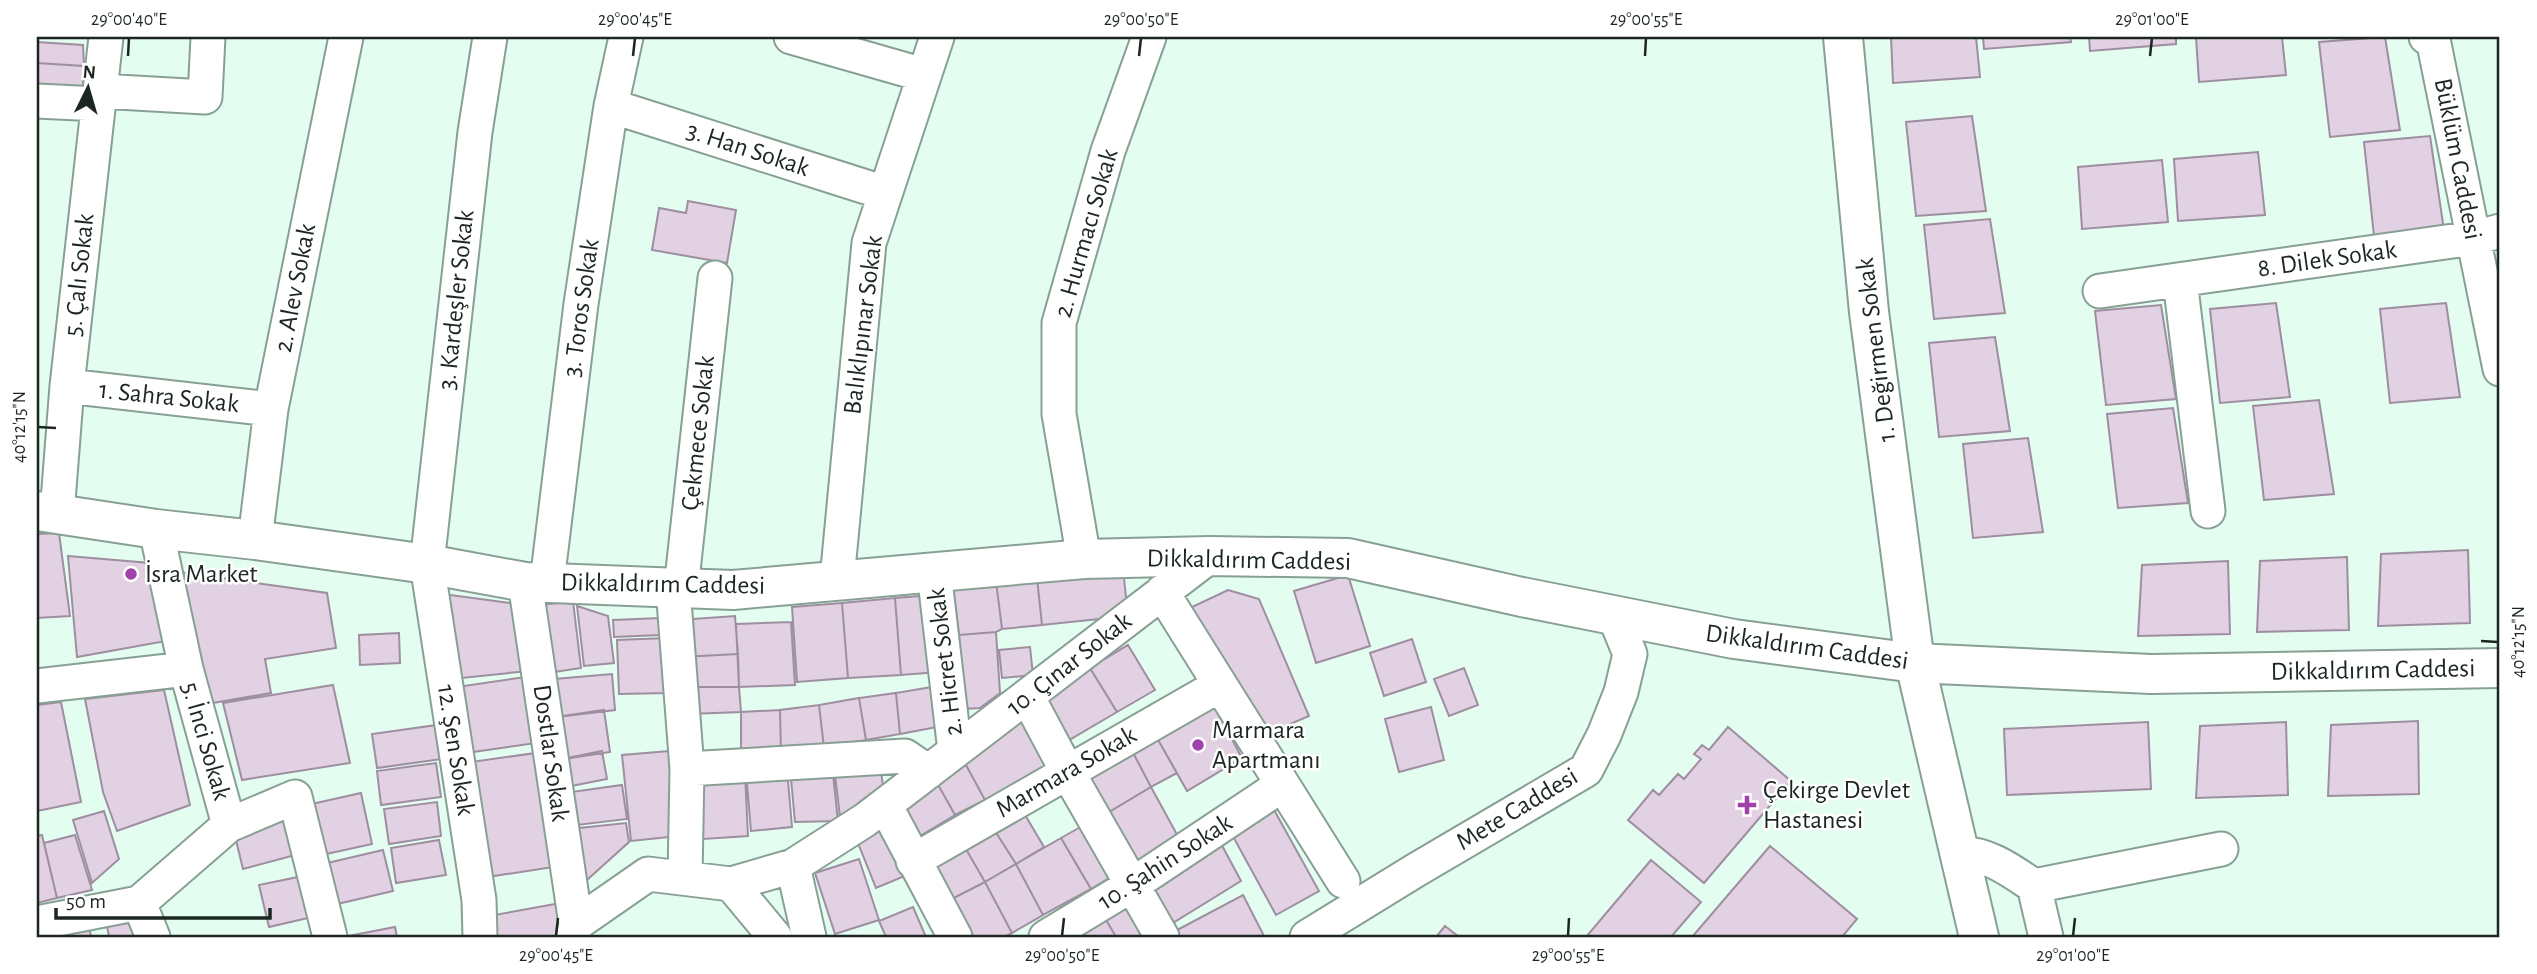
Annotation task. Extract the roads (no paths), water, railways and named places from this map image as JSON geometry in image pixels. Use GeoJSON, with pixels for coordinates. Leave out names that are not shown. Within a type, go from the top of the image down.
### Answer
{"type":"FeatureCollection","features":[{"type":"Feature","properties":{"kind":"main road","name":"1. Değirmen Sokak"},"geometry":{"type":"LineString","coordinates":[[1843,37],[1870,312],[1915,663],[1979,937]]}},
{"type":"Feature","properties":{"kind":"main road","name":"Dikkaldırım Caddesi"},"geometry":{"type":"LineString","coordinates":[[47,512],[427,564],[536,582],[733,590],[1084,559],[1210,556],[1349,558],[1522,597],[1734,639],[1915,663],[2151,674],[2500,668]]}},
{"type":"Feature","properties":{"kind":"street","name":"5. Çalı Sokak"},"geometry":{"type":"LineString","coordinates":[[47,512],[67,386],[106,37]]}},
{"type":"Feature","properties":{"kind":"street"},"geometry":{"type":"LineString","coordinates":[[37,101],[205,97],[208,37]]}},
{"type":"Feature","properties":{"kind":"street","name":"2. Alev Sokak"},"geometry":{"type":"LineString","coordinates":[[255,540],[271,409],[346,37]]}},
{"type":"Feature","properties":{"kind":"street","name":"3. Kardeşler Sokak"},"geometry":{"type":"LineString","coordinates":[[427,564],[475,132],[490,37]]}},
{"type":"Feature","properties":{"kind":"street","name":"3. Toros Sokak"},"geometry":{"type":"LineString","coordinates":[[536,582],[611,106],[626,37]]}},
{"type":"Feature","properties":{"kind":"street"},"geometry":{"type":"LineString","coordinates":[[791,37],[925,75]]}},
{"type":"Feature","properties":{"kind":"street","name":"Balıklıpınar Sokak"},"geometry":{"type":"LineString","coordinates":[[836,580],[869,243],[937,37]]}},
{"type":"Feature","properties":{"kind":"street","name":"2. Hurmacı Sokak"},"geometry":{"type":"LineString","coordinates":[[1084,559],[1059,414],[1059,323],[1108,151],[1149,37]]}},
{"type":"Feature","properties":{"kind":"street","name":"Büklüm Caddesi"},"geometry":{"type":"LineString","coordinates":[[2431,38],[2487,235],[2500,369]]}},
{"type":"Feature","properties":{"kind":"street","name":"3. Han Sokak"},"geometry":{"type":"LineString","coordinates":[[611,106],[885,193]]}},
{"type":"Feature","properties":{"kind":"street","name":"8. Dilek Sokak"},"geometry":{"type":"LineString","coordinates":[[2100,291],[2487,235]]}},
{"type":"Feature","properties":{"kind":"street","name":"Çekmece Sokak"},"geometry":{"type":"LineString","coordinates":[[677,588],[715,278]]}},
{"type":"Feature","properties":{"kind":"street"},"geometry":{"type":"LineString","coordinates":[[2180,280],[2208,511]]}},
{"type":"Feature","properties":{"kind":"street","name":"1. Sahra Sokak"},"geometry":{"type":"LineString","coordinates":[[67,386],[271,409]]}},
{"type":"Feature","properties":{"kind":"street","name":"5. İnci Sokak"},"geometry":{"type":"LineString","coordinates":[[156,529],[186,669],[229,825],[295,797],[330,937]]}},
{"type":"Feature","properties":{"kind":"street","name":"10. Çınar Sokak"},"geometry":{"type":"LineString","coordinates":[[574,931],[649,874],[731,884],[793,866],[865,820],[1210,556]]}},
{"type":"Feature","properties":{"kind":"street","name":"12. Şen Sokak"},"geometry":{"type":"LineString","coordinates":[[427,564],[479,900],[480,937]]}},
{"type":"Feature","properties":{"kind":"street","name":"2. Hicret Sokak"},"geometry":{"type":"LineString","coordinates":[[934,572],[955,751]]}},
{"type":"Feature","properties":{"kind":"street","name":"Dostlar Sokak"},"geometry":{"type":"LineString","coordinates":[[536,582],[574,931]]}},
{"type":"Feature","properties":{"kind":"street"},"geometry":{"type":"LineString","coordinates":[[677,588],[688,769],[685,877]]}},
{"type":"Feature","properties":{"kind":"street"},"geometry":{"type":"LineString","coordinates":[[1162,592],[1343,881]]}},
{"type":"Feature","properties":{"kind":"street","name":"Mete Caddesi"},"geometry":{"type":"LineString","coordinates":[[1307,937],[1586,769],[1604,735],[1621,692],[1630,654],[1614,615]]}},
{"type":"Feature","properties":{"kind":"street"},"geometry":{"type":"LineString","coordinates":[[37,686],[186,669]]}},
{"type":"Feature","properties":{"kind":"street","name":"Marmara Sokak"},"geometry":{"type":"LineString","coordinates":[[913,861],[1220,685]]}},
{"type":"Feature","properties":{"kind":"street"},"geometry":{"type":"LineString","coordinates":[[1027,696],[1162,937]]}},
{"type":"Feature","properties":{"kind":"street"},"geometry":{"type":"LineString","coordinates":[[688,769],[905,757],[928,772]]}},
{"type":"Feature","properties":{"kind":"street","name":"10. Şahin Sokak"},"geometry":{"type":"LineString","coordinates":[[1046,937],[1132,885],[1282,785]]}},
{"type":"Feature","properties":{"kind":"street"},"geometry":{"type":"LineString","coordinates":[[885,805],[955,937]]}},
{"type":"Feature","properties":{"kind":"street"},"geometry":{"type":"LineString","coordinates":[[37,923],[138,903],[229,825]]}},
{"type":"Feature","properties":{"kind":"street"},"geometry":{"type":"LineString","coordinates":[[2034,886],[2221,849]]}},
{"type":"Feature","properties":{"kind":"street"},"geometry":{"type":"LineString","coordinates":[[1959,853],[1997,862],[2034,886],[2046,937]]}},
{"type":"Feature","properties":{"kind":"street"},"geometry":{"type":"LineString","coordinates":[[793,866],[809,937]]}},
{"type":"Feature","properties":{"kind":"street"},"geometry":{"type":"LineString","coordinates":[[731,884],[775,937]]}},
{"type":"Feature","properties":{"kind":"street"},"geometry":{"type":"LineString","coordinates":[[138,903],[153,937]]}},
{"type":"Feature","properties":{"kind":"place","name":"İsra Market"},"geometry":{"type":"Point","coordinates":[131,574]}},
{"type":"Feature","properties":{"kind":"place","name":"Marmara Apartmanı"},"geometry":{"type":"Point","coordinates":[1198,745]}},
{"type":"Feature","properties":{"kind":"place","name":"Çekirge Devlet Hastanesi"},"geometry":{"type":"Point","coordinates":[1747,805]}}]}
